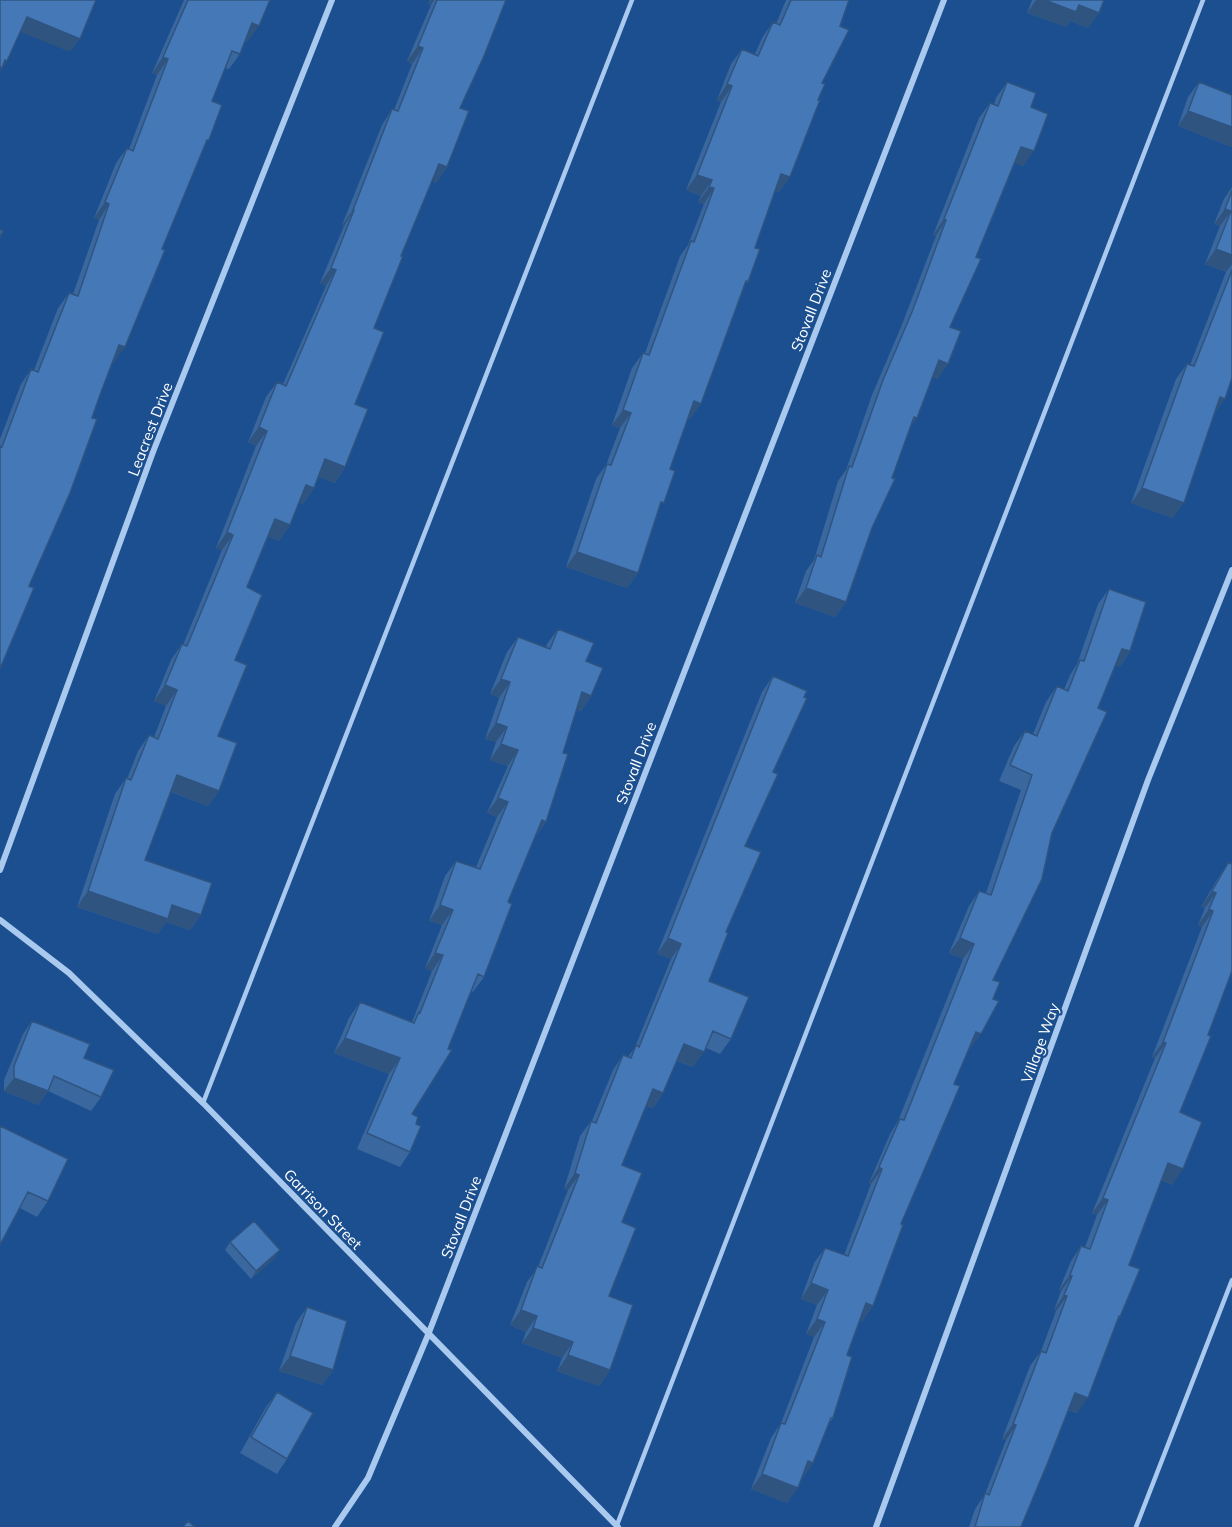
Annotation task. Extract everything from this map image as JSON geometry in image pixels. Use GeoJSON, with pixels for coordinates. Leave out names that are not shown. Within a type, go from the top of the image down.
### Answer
{"type":"FeatureCollection","features":[{"type":"Feature","properties":{"kind":"street","name":"Leacrest Drive"},"geometry":{"type":"LineString","coordinates":[[0,870],[153,453],[332,0]]}},
{"type":"Feature","properties":{"kind":"street","name":"Stovall Drive"},"geometry":{"type":"LineString","coordinates":[[335,1527],[368,1478],[428,1335],[944,0]]}},
{"type":"Feature","properties":{"kind":"street","name":"Village Way"},"geometry":{"type":"LineString","coordinates":[[876,1527],[1148,780],[1232,570]]}},
{"type":"Feature","properties":{"kind":"street","name":"Garrison Street"},"geometry":{"type":"LineString","coordinates":[[0,920],[69,973],[203,1102],[428,1335],[618,1526]]}},
{"type":"Feature","properties":{"kind":"lane"},"geometry":{"type":"LineString","coordinates":[[203,1102],[632,0]]}},
{"type":"Feature","properties":{"kind":"lane"},"geometry":{"type":"LineString","coordinates":[[618,1526],[1203,0]]}},
{"type":"Feature","properties":{"kind":"lane"},"geometry":{"type":"LineString","coordinates":[[1136,1527],[1232,1280]]}},
{"type":"Feature","properties":{"kind":"building"},"geometry":{"type":"Polygon","coordinates":[[[0,0],[96,0],[80,39],[27,17],[2,68],[0,67],[0,0]]]}},
{"type":"Feature","properties":{"kind":"building"},"geometry":{"type":"Polygon","coordinates":[[[188,0],[270,0],[259,26],[252,23],[240,54],[232,51],[212,101],[222,105],[209,140],[207,140],[162,249],[165,250],[125,347],[119,345],[92,418],[97,419],[70,493],[29,586],[34,588],[0,669],[0,446],[2,447],[31,369],[38,372],[69,293],[78,296],[109,204],[105,202],[127,148],[133,151],[168,59],[163,57],[188,0]]]}},
{"type":"Feature","properties":{"kind":"building"},"geometry":{"type":"Polygon","coordinates":[[[437,0],[506,0],[460,108],[469,111],[447,167],[439,164],[374,328],[384,332],[355,404],[368,409],[345,467],[325,459],[314,488],[306,485],[290,525],[275,519],[247,587],[262,595],[235,660],[247,665],[218,736],[237,743],[219,791],[177,775],[145,860],[212,883],[201,915],[172,905],[168,919],[88,891],[126,778],[131,780],[149,735],[158,739],[177,690],[165,685],[182,644],[187,646],[233,535],[227,532],[267,431],[259,427],[277,382],[286,386],[336,270],[331,268],[392,109],[398,111],[423,48],[418,46],[437,0]]]}},
{"type":"Feature","properties":{"kind":"building"},"geometry":{"type":"Polygon","coordinates":[[[791,0],[849,0],[840,26],[849,30],[822,83],[825,84],[818,100],[820,100],[790,177],[781,174],[755,248],[760,249],[701,404],[694,401],[670,469],[675,471],[664,503],[661,502],[638,573],[577,552],[607,464],[611,465],[631,413],[623,410],[643,353],[649,355],[691,241],[694,242],[714,188],[709,187],[712,180],[697,175],[732,86],[727,84],[742,49],[758,56],[773,22],[780,25],[791,0]]]}},
{"type":"Feature","properties":{"kind":"building"},"geometry":{"type":"Polygon","coordinates":[[[1045,0],[1104,0],[1099,13],[1079,5],[1076,12],[1045,0]]]}},
{"type":"Feature","properties":{"kind":"building"},"geometry":{"type":"Polygon","coordinates":[[[1007,82],[1036,93],[1031,107],[1048,114],[1034,151],[1021,147],[976,257],[981,259],[950,327],[961,331],[948,364],[939,360],[917,418],[914,417],[892,478],[895,479],[872,528],[846,602],[806,588],[817,555],[821,557],[849,466],[852,467],[883,380],[912,312],[946,220],[944,219],[990,103],[998,106],[1007,82]]]}},
{"type":"Feature","properties":{"kind":"building"},"geometry":{"type":"Polygon","coordinates":[[[1199,82],[1232,95],[1232,127],[1188,111],[1199,82]]]}},
{"type":"Feature","properties":{"kind":"building"},"geometry":{"type":"Polygon","coordinates":[[[1232,190],[1232,255],[1216,249],[1231,211],[1225,209],[1232,190]]]}},
{"type":"Feature","properties":{"kind":"building"},"geometry":{"type":"Polygon","coordinates":[[[1232,270],[1232,378],[1225,399],[1220,397],[1184,503],[1142,488],[1187,364],[1194,366],[1232,270]]]}},
{"type":"Feature","properties":{"kind":"building"},"geometry":{"type":"Polygon","coordinates":[[[1109,589],[1146,602],[1130,651],[1122,649],[1098,708],[1107,712],[1052,833],[1042,879],[993,980],[1000,982],[993,999],[999,1001],[981,1034],[976,1032],[954,1084],[960,1086],[901,1224],[903,1225],[873,1306],[866,1303],[847,1355],[852,1357],[833,1418],[831,1418],[813,1463],[808,1461],[798,1488],[762,1474],[781,1423],[785,1424],[825,1322],[817,1319],[828,1290],[811,1283],[825,1248],[848,1256],[882,1169],[879,1167],[900,1119],[904,1120],[974,944],[960,938],[979,891],[991,895],[1032,775],[1010,765],[1025,731],[1037,736],[1057,686],[1068,691],[1080,660],[1084,661],[1109,589]]]}},
{"type":"Feature","properties":{"kind":"building"},"geometry":{"type":"Polygon","coordinates":[[[558,629],[594,643],[586,661],[603,668],[591,696],[582,692],[563,753],[568,754],[546,822],[542,820],[508,902],[512,904],[484,977],[478,974],[448,1049],[452,1050],[412,1114],[418,1117],[416,1124],[421,1126],[410,1152],[367,1133],[400,1058],[345,1038],[360,1002],[414,1023],[420,1013],[443,955],[435,953],[453,910],[440,905],[456,861],[480,869],[508,802],[498,798],[518,750],[501,744],[507,727],[496,723],[510,682],[501,679],[518,637],[550,649],[558,629]]]}},
{"type":"Feature","properties":{"kind":"building"},"geometry":{"type":"Polygon","coordinates":[[[773,676],[807,691],[804,697],[807,698],[773,772],[778,774],[745,846],[761,852],[726,932],[728,933],[709,981],[749,997],[731,1039],[713,1031],[704,1052],[684,1044],[663,1093],[653,1089],[622,1165],[642,1173],[622,1222],[636,1228],[609,1296],[633,1305],[610,1370],[568,1355],[573,1342],[533,1328],[537,1316],[521,1310],[537,1266],[542,1268],[579,1175],[575,1173],[591,1121],[596,1123],[623,1055],[631,1058],[636,1045],[639,1047],[681,944],[668,938],[773,676]]]}},
{"type":"Feature","properties":{"kind":"building"},"geometry":{"type":"Polygon","coordinates":[[[1228,863],[1232,864],[1232,971],[1208,1035],[1211,1036],[1180,1112],[1202,1122],[1183,1169],[1168,1163],[1129,1265],[1140,1269],[1119,1316],[1088,1398],[1075,1393],[1021,1527],[975,1527],[985,1493],[989,1495],[1016,1425],[1013,1424],[1041,1351],[1046,1353],[1067,1296],[1064,1295],[1081,1246],[1090,1249],[1108,1200],[1103,1198],[1166,1043],[1163,1042],[1213,911],[1209,909],[1216,893],[1212,891],[1228,863]]]}},
{"type":"Feature","properties":{"kind":"building"},"geometry":{"type":"Polygon","coordinates":[[[32,1021],[90,1044],[84,1058],[114,1070],[101,1097],[54,1076],[48,1091],[14,1078],[14,1066],[32,1021]]]}},
{"type":"Feature","properties":{"kind":"building"},"geometry":{"type":"Polygon","coordinates":[[[0,1126],[68,1159],[48,1201],[28,1192],[0,1245],[0,1126]]]}},
{"type":"Feature","properties":{"kind":"building"},"geometry":{"type":"Polygon","coordinates":[[[254,1221],[280,1250],[256,1271],[230,1242],[254,1221]]]}},
{"type":"Feature","properties":{"kind":"building"},"geometry":{"type":"Polygon","coordinates":[[[307,1307],[347,1321],[333,1370],[290,1356],[307,1307]]]}},
{"type":"Feature","properties":{"kind":"building"},"geometry":{"type":"Polygon","coordinates":[[[277,1392],[313,1413],[287,1459],[251,1437],[277,1392]]]}},
{"type":"Feature","properties":{"kind":"building"},"geometry":{"type":"Polygon","coordinates":[[[188,1521],[195,1527],[183,1527],[188,1521]]]}}]}
